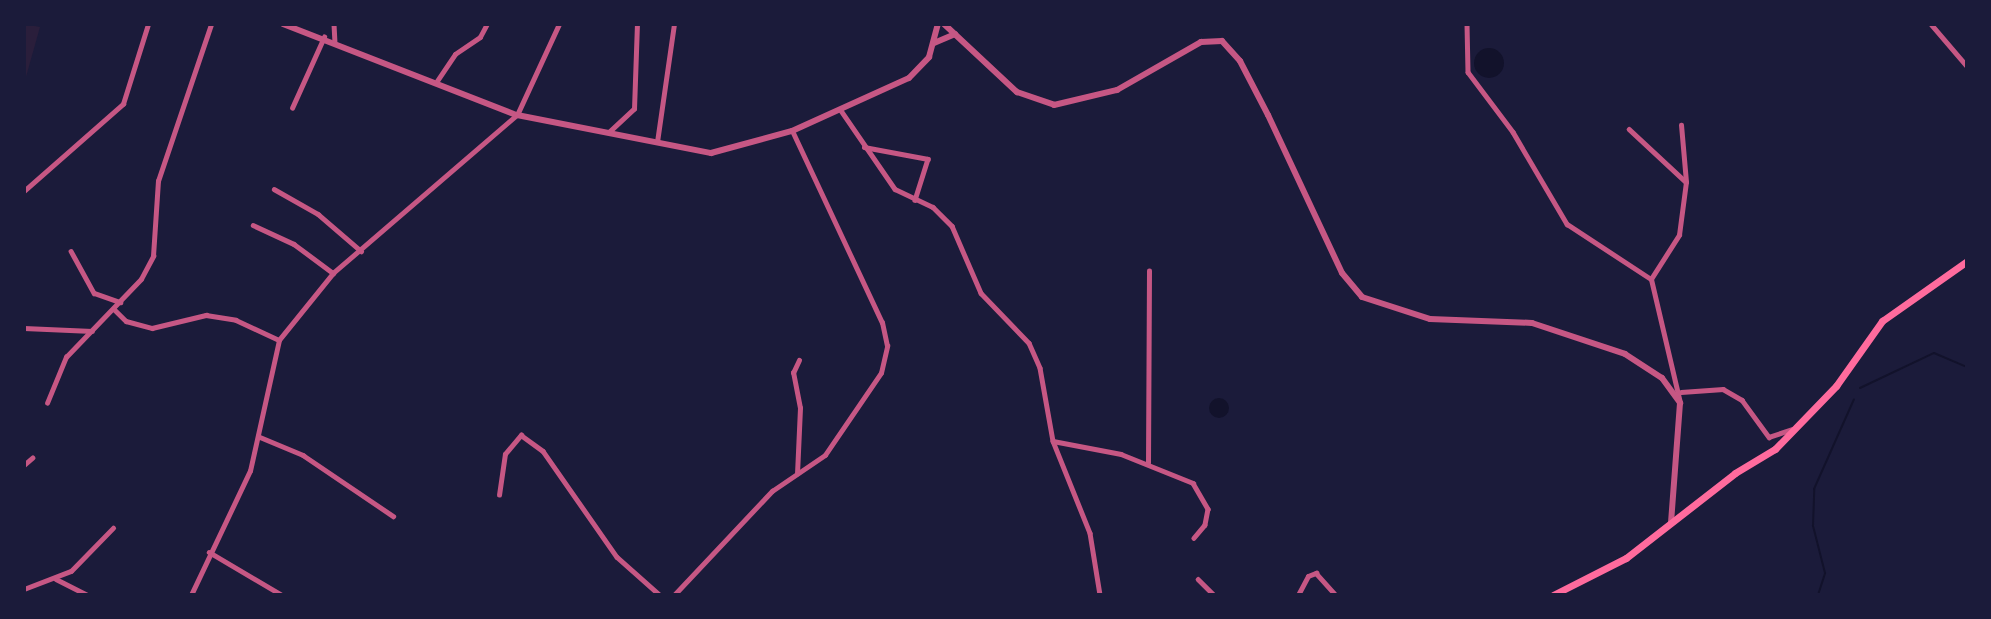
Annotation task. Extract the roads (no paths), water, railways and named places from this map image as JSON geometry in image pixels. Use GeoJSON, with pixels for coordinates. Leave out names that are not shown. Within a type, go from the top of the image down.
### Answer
{"type":"FeatureCollection","features":[{"type":"Feature","properties":{"kind":"main road"},"geometry":{"type":"LineString","coordinates":[[1552,595],[1626,558],[1796,429],[1836,386],[1882,321],[1967,261]]}},
{"type":"Feature","properties":{"kind":"street"},"geometry":{"type":"LineString","coordinates":[[24,191],[123,104],[148,24]]}},
{"type":"Feature","properties":{"kind":"street"},"geometry":{"type":"LineString","coordinates":[[47,403],[66,357],[114,309],[153,256],[158,181],[211,24]]}},
{"type":"Feature","properties":{"kind":"street"},"geometry":{"type":"LineString","coordinates":[[283,24],[335,41],[437,81],[517,116],[711,153],[792,131],[909,78],[934,43],[938,24]]}},
{"type":"Feature","properties":{"kind":"street"},"geometry":{"type":"LineString","coordinates":[[334,24],[335,41]]}},
{"type":"Feature","properties":{"kind":"street"},"geometry":{"type":"LineString","coordinates":[[437,81],[454,54],[480,37],[487,24]]}},
{"type":"Feature","properties":{"kind":"street"},"geometry":{"type":"LineString","coordinates":[[190,595],[250,471],[260,437],[279,340],[333,273],[517,116],[559,24]]}},
{"type":"Feature","properties":{"kind":"street"},"geometry":{"type":"LineString","coordinates":[[609,132],[634,109],[637,24]]}},
{"type":"Feature","properties":{"kind":"street"},"geometry":{"type":"LineString","coordinates":[[657,142],[674,24]]}},
{"type":"Feature","properties":{"kind":"street"},"geometry":{"type":"LineString","coordinates":[[944,24],[1017,92],[1054,105],[1117,90],[1202,42],[1222,41],[1240,61],[1342,273],[1357,293],[1379,306],[1430,319],[1532,323],[1625,354],[1662,378],[1680,403]]}},
{"type":"Feature","properties":{"kind":"street"},"geometry":{"type":"LineString","coordinates":[[1467,24],[1468,72],[1513,132],[1568,224],[1651,279],[1681,392],[1671,524]]}},
{"type":"Feature","properties":{"kind":"street"},"geometry":{"type":"LineString","coordinates":[[1931,24],[1967,66]]}},
{"type":"Feature","properties":{"kind":"street"},"geometry":{"type":"LineString","coordinates":[[934,43],[955,34]]}},
{"type":"Feature","properties":{"kind":"street"},"geometry":{"type":"LineString","coordinates":[[292,108],[324,38]]}},
{"type":"Feature","properties":{"kind":"street"},"geometry":{"type":"LineString","coordinates":[[840,109],[895,189],[933,207],[952,226],[981,293],[1029,343],[1040,368],[1053,441],[1090,533],[1100,595]]}},
{"type":"Feature","properties":{"kind":"street"},"geometry":{"type":"LineString","coordinates":[[1651,279],[1679,235],[1686,182],[1681,125]]}},
{"type":"Feature","properties":{"kind":"street"},"geometry":{"type":"LineString","coordinates":[[1629,129],[1686,182]]}},
{"type":"Feature","properties":{"kind":"street"},"geometry":{"type":"LineString","coordinates":[[674,595],[719,542],[797,474],[825,456],[881,373],[887,346],[882,323],[792,131]]}},
{"type":"Feature","properties":{"kind":"street"},"geometry":{"type":"LineString","coordinates":[[864,147],[928,159],[915,200]]}},
{"type":"Feature","properties":{"kind":"street"},"geometry":{"type":"LineString","coordinates":[[274,189],[318,214],[361,251]]}},
{"type":"Feature","properties":{"kind":"street"},"geometry":{"type":"LineString","coordinates":[[253,225],[294,244],[333,273]]}},
{"type":"Feature","properties":{"kind":"street"},"geometry":{"type":"LineString","coordinates":[[70,251],[94,293],[120,302]]}},
{"type":"Feature","properties":{"kind":"street"},"geometry":{"type":"LineString","coordinates":[[1148,463],[1149,271]]}},
{"type":"Feature","properties":{"kind":"street"},"geometry":{"type":"LineString","coordinates":[[114,309],[126,321],[152,328],[206,315],[236,320],[279,340]]}},
{"type":"Feature","properties":{"kind":"street"},"geometry":{"type":"LineString","coordinates":[[24,328],[92,331]]}},
{"type":"Feature","properties":{"kind":"street"},"geometry":{"type":"LineString","coordinates":[[797,474],[800,408],[794,373],[799,360]]}},
{"type":"Feature","properties":{"kind":"street"},"geometry":{"type":"LineString","coordinates":[[1681,392],[1723,389],[1742,400],[1769,437],[1796,429]]}},
{"type":"Feature","properties":{"kind":"street"},"geometry":{"type":"LineString","coordinates":[[499,495],[505,454],[521,435],[543,451],[617,557],[660,595]]}},
{"type":"Feature","properties":{"kind":"street"},"geometry":{"type":"LineString","coordinates":[[260,437],[303,455],[393,516]]}},
{"type":"Feature","properties":{"kind":"street"},"geometry":{"type":"LineString","coordinates":[[1053,441],[1148,463],[1193,483],[1205,498],[1208,518],[1194,538]]}},
{"type":"Feature","properties":{"kind":"street"},"geometry":{"type":"LineString","coordinates":[[24,465],[32,458]]}},
{"type":"Feature","properties":{"kind":"street"},"geometry":{"type":"LineString","coordinates":[[24,589],[56,579],[71,571],[113,528]]}},
{"type":"Feature","properties":{"kind":"street"},"geometry":{"type":"LineString","coordinates":[[209,552],[282,595]]}},
{"type":"Feature","properties":{"kind":"street"},"geometry":{"type":"LineString","coordinates":[[1298,595],[1308,576],[1316,573],[1336,595]]}},
{"type":"Feature","properties":{"kind":"street"},"geometry":{"type":"LineString","coordinates":[[56,579],[88,595]]}},
{"type":"Feature","properties":{"kind":"street"},"geometry":{"type":"LineString","coordinates":[[1198,579],[1215,595]]}},
{"type":"Feature","properties":{"kind":"waterway"},"geometry":{"type":"LineString","coordinates":[[1860,388],[1934,353],[1967,367]]}},
{"type":"Feature","properties":{"kind":"waterway"},"geometry":{"type":"LineString","coordinates":[[1818,595],[1825,573],[1813,526],[1814,489],[1854,399]]}}]}
